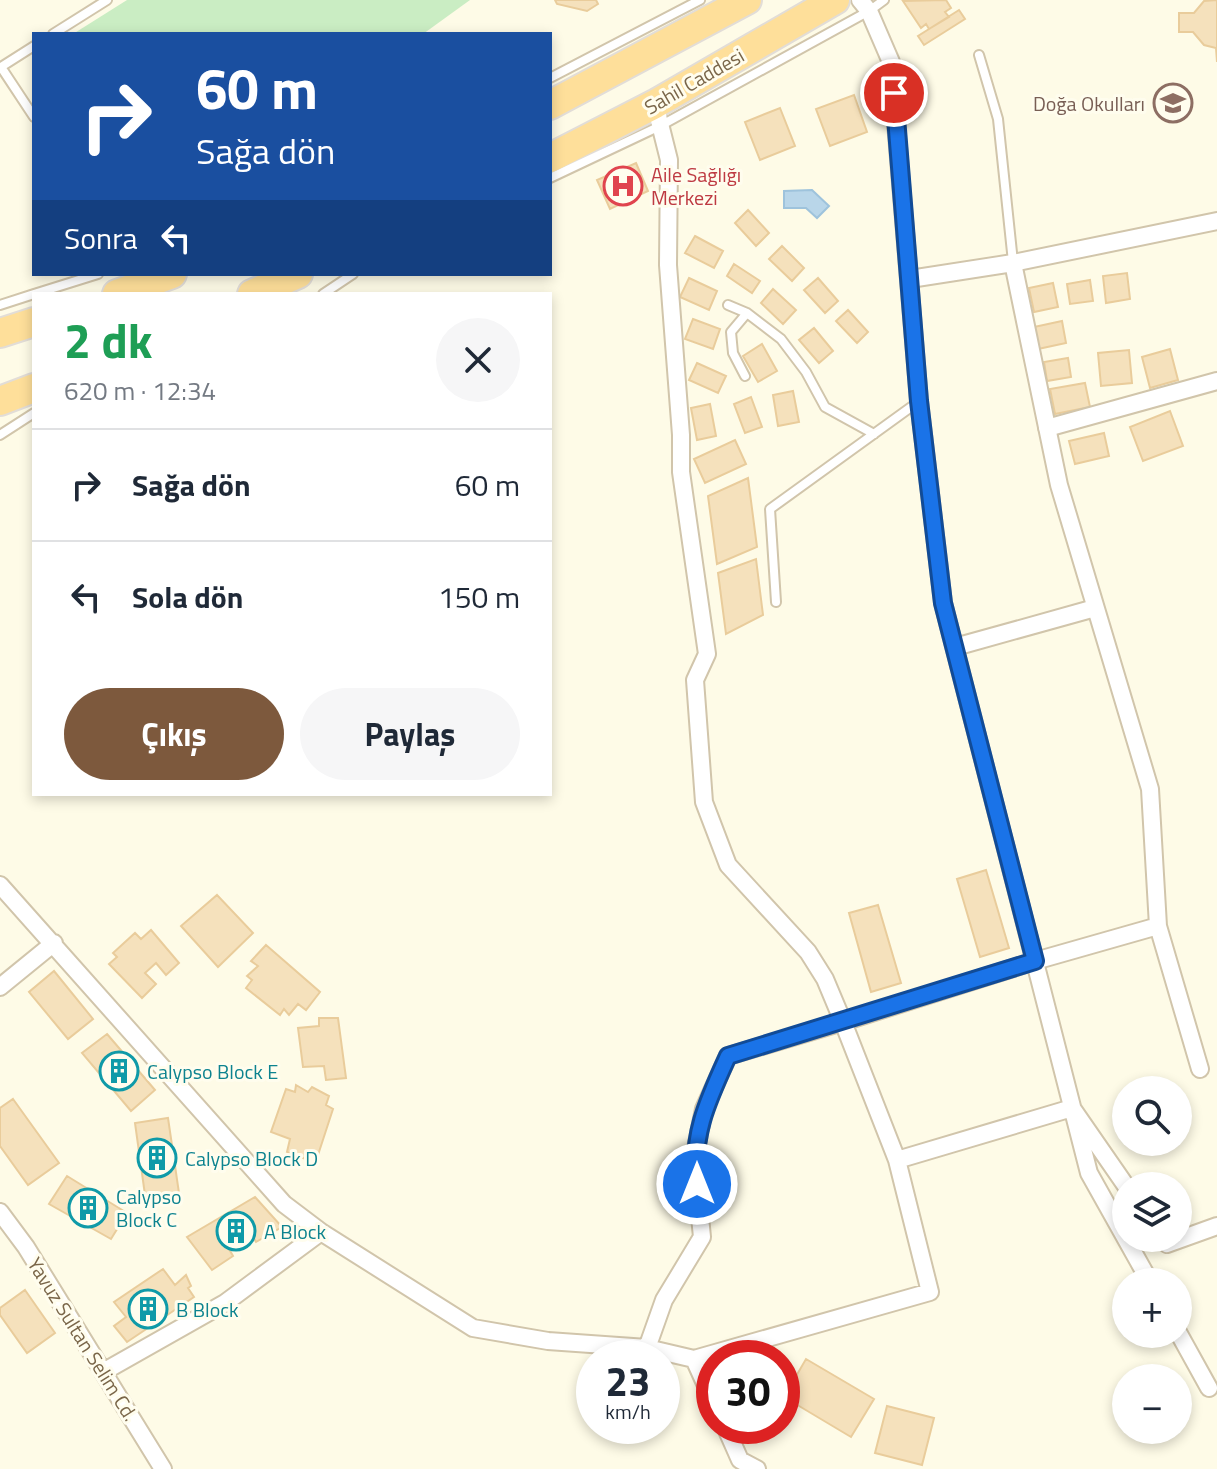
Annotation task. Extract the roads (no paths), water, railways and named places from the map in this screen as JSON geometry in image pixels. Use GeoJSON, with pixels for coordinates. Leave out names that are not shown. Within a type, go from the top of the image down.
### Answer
{"type":"FeatureCollection","features":[{"type":"Feature","properties":{"kind":"highway"},"geometry":{"type":"LineString","coordinates":[[552,104],[747,0]]}},
{"type":"Feature","properties":{"kind":"highway","name":"Sahil Caddesi"},"geometry":{"type":"LineString","coordinates":[[552,157],[657,115],[835,0]]}},
{"type":"Feature","properties":{"kind":"highway"},"geometry":{"type":"LineString","coordinates":[[122,292],[166,276]]}},
{"type":"Feature","properties":{"kind":"highway"},"geometry":{"type":"LineString","coordinates":[[257,292],[293,276]]}},
{"type":"Feature","properties":{"kind":"highway"},"geometry":{"type":"LineString","coordinates":[[0,333],[32,323]]}},
{"type":"Feature","properties":{"kind":"highway"},"geometry":{"type":"LineString","coordinates":[[0,401],[32,389]]}},
{"type":"Feature","properties":{"kind":"street"},"geometry":{"type":"LineString","coordinates":[[865,5],[891,62],[919,401],[943,603],[1089,1173],[1142,1268]]}},
{"type":"Feature","properties":{"kind":"street"},"geometry":{"type":"LineString","coordinates":[[657,115],[669,160],[668,265],[681,472],[707,654],[695,680],[704,802],[728,865],[808,952],[825,979],[897,1160],[930,1292],[694,1359],[680,1356]]}},
{"type":"Feature","properties":{"kind":"street"},"geometry":{"type":"LineString","coordinates":[[910,279],[1013,263],[1217,221]]}},
{"type":"Feature","properties":{"kind":"street"},"geometry":{"type":"LineString","coordinates":[[1013,263],[1059,485],[1150,789],[1158,926],[1200,1069]]}},
{"type":"Feature","properties":{"kind":"street"},"geometry":{"type":"LineString","coordinates":[[1047,428],[1217,381]]}},
{"type":"Feature","properties":{"kind":"street"},"geometry":{"type":"LineString","coordinates":[[955,647],[1095,608]]}},
{"type":"Feature","properties":{"kind":"street"},"geometry":{"type":"LineString","coordinates":[[0,885],[284,1204],[321,1232],[473,1328],[576,1343]]}},
{"type":"Feature","properties":{"kind":"street"},"geometry":{"type":"LineString","coordinates":[[650,1340],[664,1300],[702,1237],[694,1158],[704,1109],[728,1056],[1158,926]]}},
{"type":"Feature","properties":{"kind":"street"},"geometry":{"type":"LineString","coordinates":[[0,987],[54,943]]}},
{"type":"Feature","properties":{"kind":"street"},"geometry":{"type":"LineString","coordinates":[[897,1160],[1072,1108]]}},
{"type":"Feature","properties":{"kind":"street"},"geometry":{"type":"LineString","coordinates":[[1072,1108],[1116,1172]]}},
{"type":"Feature","properties":{"kind":"street","name":"Yavuz Sultan Selim Cd."},"geometry":{"type":"LineString","coordinates":[[0,1212],[26,1247],[163,1469]]}},
{"type":"Feature","properties":{"kind":"street"},"geometry":{"type":"LineString","coordinates":[[1192,1235],[1217,1226]]}},
{"type":"Feature","properties":{"kind":"street"},"geometry":{"type":"LineString","coordinates":[[103,1372],[225,1303],[321,1232]]}},
{"type":"Feature","properties":{"kind":"street"},"geometry":{"type":"LineString","coordinates":[[1187,1348],[1209,1388]]}},
{"type":"Feature","properties":{"kind":"street"},"geometry":{"type":"LineString","coordinates":[[694,1359],[696,1363]]}},
{"type":"Feature","properties":{"kind":"street"},"geometry":{"type":"LineString","coordinates":[[733,1444],[740,1460],[757,1469]]}},
{"type":"Feature","properties":{"kind":"lane"},"geometry":{"type":"LineString","coordinates":[[56,32],[107,0]]}},
{"type":"Feature","properties":{"kind":"lane"},"geometry":{"type":"LineString","coordinates":[[552,77],[700,0]]}},
{"type":"Feature","properties":{"kind":"lane"},"geometry":{"type":"LineString","coordinates":[[552,177],[657,115],[865,5],[884,0]]}},
{"type":"Feature","properties":{"kind":"lane"},"geometry":{"type":"LineString","coordinates":[[32,47],[1,67],[32,114]]}},
{"type":"Feature","properties":{"kind":"lane"},"geometry":{"type":"LineString","coordinates":[[979,55],[998,119],[1013,263]]}},
{"type":"Feature","properties":{"kind":"lane"},"geometry":{"type":"LineString","coordinates":[[40,292],[92,276]]}},
{"type":"Feature","properties":{"kind":"lane"},"geometry":{"type":"LineString","coordinates":[[326,292],[350,276]]}},
{"type":"Feature","properties":{"kind":"lane"},"geometry":{"type":"LineString","coordinates":[[0,305],[32,295]]}},
{"type":"Feature","properties":{"kind":"lane"},"geometry":{"type":"LineString","coordinates":[[728,305],[747,313],[781,339],[806,372],[825,407],[874,434]]}},
{"type":"Feature","properties":{"kind":"lane"},"geometry":{"type":"LineString","coordinates":[[745,376],[733,353],[731,332],[747,313]]}},
{"type":"Feature","properties":{"kind":"lane"},"geometry":{"type":"LineString","coordinates":[[776,602],[770,509],[919,401]]}},
{"type":"Feature","properties":{"kind":"lane"},"geometry":{"type":"LineString","coordinates":[[0,435],[32,414]]}},
{"type":"Feature","properties":{"kind":"water"},"geometry":{"type":"Polygon","coordinates":[[[812,190],[829,206],[817,218],[806,208],[784,208],[784,191],[812,190]]]}},
{"type":"Feature","properties":{"kind":"place","name":"Doğa Okulları"},"geometry":{"type":"Point","coordinates":[1173,103]}},
{"type":"Feature","properties":{"kind":"place","name":"Aile Sağlığı Merkezi"},"geometry":{"type":"Point","coordinates":[623,186]}},
{"type":"Feature","properties":{"kind":"place","name":"Calypso Block E"},"geometry":{"type":"Point","coordinates":[119,1071]}},
{"type":"Feature","properties":{"kind":"place","name":"Calypso Block D"},"geometry":{"type":"Point","coordinates":[157,1158]}},
{"type":"Feature","properties":{"kind":"place","name":"Calypso Block C"},"geometry":{"type":"Point","coordinates":[88,1208]}},
{"type":"Feature","properties":{"kind":"place","name":"A Block"},"geometry":{"type":"Point","coordinates":[236,1231]}},
{"type":"Feature","properties":{"kind":"place","name":"B Block"},"geometry":{"type":"Point","coordinates":[148,1309]}}]}
